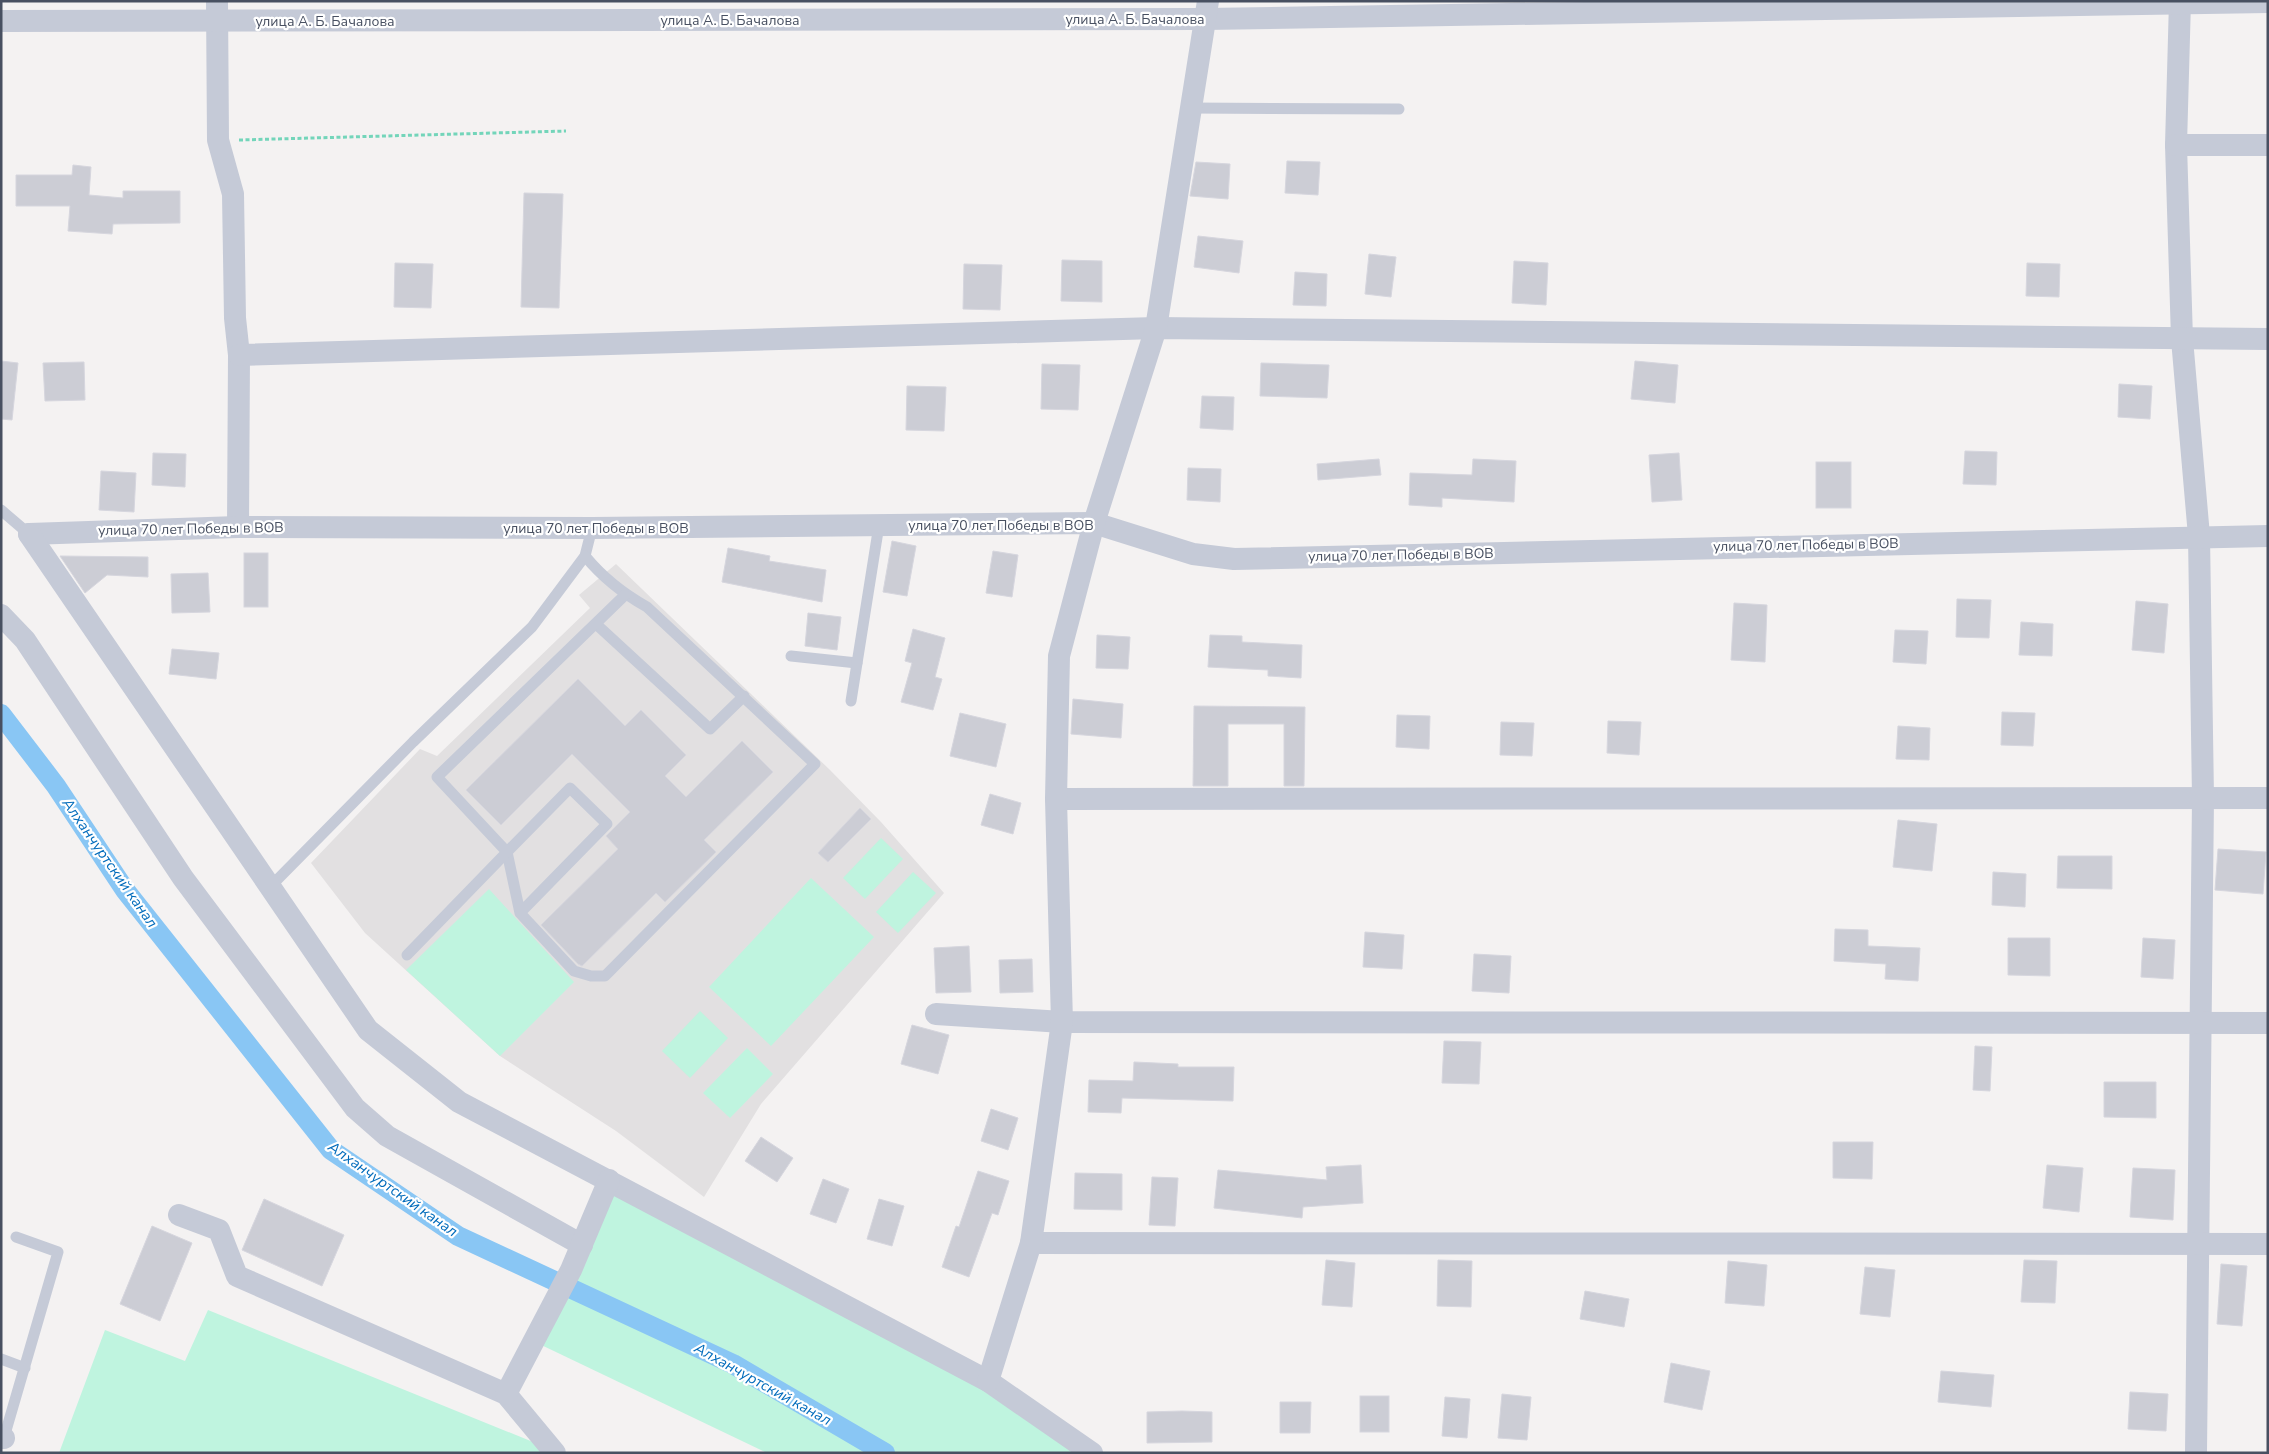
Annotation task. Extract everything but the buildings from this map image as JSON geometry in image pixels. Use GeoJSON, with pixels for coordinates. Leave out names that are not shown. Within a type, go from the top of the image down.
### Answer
{"type":"FeatureCollection","features":[{"type":"Feature","properties":{"kind":"street"},"geometry":{"type":"LineString","coordinates":[[2180,2],[2176,146],[2182,339],[2199,536],[2203,798],[2196,1453]]}},
{"type":"Feature","properties":{"kind":"street","name":"улица А. Б. Бачалова"},"geometry":{"type":"LineString","coordinates":[[1,21],[216,11],[1206,10],[2268,2]]}},
{"type":"Feature","properties":{"kind":"street"},"geometry":{"type":"LineString","coordinates":[[988,1381],[1031,1243],[1062,1022],[1056,799],[1059,656],[1094,523],[1156,328],[1189,108],[1206,10]]}},
{"type":"Feature","properties":{"kind":"street"},"geometry":{"type":"LineString","coordinates":[[216,11],[218,140],[233,194],[236,318],[239,355],[238,527]]}},
{"type":"Feature","properties":{"kind":"street"},"geometry":{"type":"LineString","coordinates":[[2176,146],[2268,145]]}},
{"type":"Feature","properties":{"kind":"street"},"geometry":{"type":"LineString","coordinates":[[239,355],[1156,328],[2268,339]]}},
{"type":"Feature","properties":{"kind":"street","name":"улица 70 лет Победы в ВОВ"},"geometry":{"type":"LineString","coordinates":[[29,534],[238,527],[592,528],[1094,523],[1193,554],[1234,559],[2199,536],[2268,536]]}},
{"type":"Feature","properties":{"kind":"street"},"geometry":{"type":"LineString","coordinates":[[29,534],[368,1030],[459,1102],[988,1381],[1092,1453]]}},
{"type":"Feature","properties":{"kind":"street"},"geometry":{"type":"LineString","coordinates":[[1,616],[25,640],[183,878],[355,1108],[387,1136],[582,1245]]}},
{"type":"Feature","properties":{"kind":"street"},"geometry":{"type":"LineString","coordinates":[[1056,799],[2268,798]]}},
{"type":"Feature","properties":{"kind":"street"},"geometry":{"type":"LineString","coordinates":[[936,1014],[1062,1022],[2268,1023]]}},
{"type":"Feature","properties":{"kind":"street"},"geometry":{"type":"LineString","coordinates":[[506,1394],[571,1270],[609,1180]]}},
{"type":"Feature","properties":{"kind":"street"},"geometry":{"type":"LineString","coordinates":[[179,1214],[219,1230],[237,1276],[506,1394],[555,1453]]}},
{"type":"Feature","properties":{"kind":"street"},"geometry":{"type":"LineString","coordinates":[[1031,1243],[2199,1246],[2268,1244]]}},
{"type":"Feature","properties":{"kind":"lane"},"geometry":{"type":"LineString","coordinates":[[1189,108],[1399,109]]}},
{"type":"Feature","properties":{"kind":"lane"},"geometry":{"type":"LineString","coordinates":[[1,510],[29,534]]}},
{"type":"Feature","properties":{"kind":"lane"},"geometry":{"type":"LineString","coordinates":[[850,701],[879,525]]}},
{"type":"Feature","properties":{"kind":"lane"},"geometry":{"type":"LineString","coordinates":[[270,886],[413,742],[532,628],[585,556],[592,528]]}},
{"type":"Feature","properties":{"kind":"lane"},"geometry":{"type":"LineString","coordinates":[[585,556],[601,575],[625,595],[647,607],[815,764],[605,976],[591,976],[574,971],[520,913],[507,852],[438,777],[625,595]]}},
{"type":"Feature","properties":{"kind":"lane"},"geometry":{"type":"LineString","coordinates":[[596,624],[710,729],[744,696]]}},
{"type":"Feature","properties":{"kind":"lane"},"geometry":{"type":"LineString","coordinates":[[791,656],[857,663]]}},
{"type":"Feature","properties":{"kind":"lane"},"geometry":{"type":"LineString","coordinates":[[407,955],[570,788],[607,824],[520,913]]}},
{"type":"Feature","properties":{"kind":"lane"},"geometry":{"type":"LineString","coordinates":[[2,1441],[58,1252],[16,1237]]}},
{"type":"Feature","properties":{"kind":"lane"},"geometry":{"type":"LineString","coordinates":[[1,1359],[24,1368]]}},
{"type":"Feature","properties":{"kind":"path"},"geometry":{"type":"LineString","coordinates":[[218,140],[566,131]]}},
{"type":"Feature","properties":{"kind":"shaded area"},"geometry":{"type":"Polygon","coordinates":[[[616,564],[830,770],[881,822],[944,893],[761,1104],[704,1197],[616,1131],[500,1056],[365,933],[311,863],[420,749],[437,756],[590,608],[579,595],[616,564]]]}},
{"type":"Feature","properties":{"kind":"green space"},"geometry":{"type":"Polygon","coordinates":[[[881,838],[903,859],[865,899],[843,878],[881,838]]]}},
{"type":"Feature","properties":{"kind":"green space"},"geometry":{"type":"Polygon","coordinates":[[[913,872],[936,893],[898,933],[876,912],[913,872]]]}},
{"type":"Feature","properties":{"kind":"green space"},"geometry":{"type":"Polygon","coordinates":[[[811,878],[874,937],[771,1046],[709,987],[811,878]]]}},
{"type":"Feature","properties":{"kind":"green space"},"geometry":{"type":"Polygon","coordinates":[[[489,889],[574,982],[500,1056],[406,970],[489,889]]]}},
{"type":"Feature","properties":{"kind":"green space"},"geometry":{"type":"Polygon","coordinates":[[[700,1011],[728,1038],[690,1078],[662,1051],[700,1011]]]}},
{"type":"Feature","properties":{"kind":"green space"},"geometry":{"type":"Polygon","coordinates":[[[747,1048],[773,1074],[730,1118],[703,1093],[747,1048]]]}},
{"type":"Feature","properties":{"kind":"green space"},"geometry":{"type":"Polygon","coordinates":[[[609,1180],[988,1381],[1092,1453],[767,1453],[535,1342],[609,1180]]]}},
{"type":"Feature","properties":{"kind":"green space"},"geometry":{"type":"Polygon","coordinates":[[[208,1310],[538,1444],[544,1453],[59,1453],[105,1330],[185,1361],[208,1310]]]}},
{"type":"Feature","properties":{"kind":"waterway","name":"Алханчуртский канал"},"geometry":{"type":"LineString","coordinates":[[1,714],[56,786],[125,890],[331,1150],[458,1236],[733,1364],[885,1453]]}}]}
